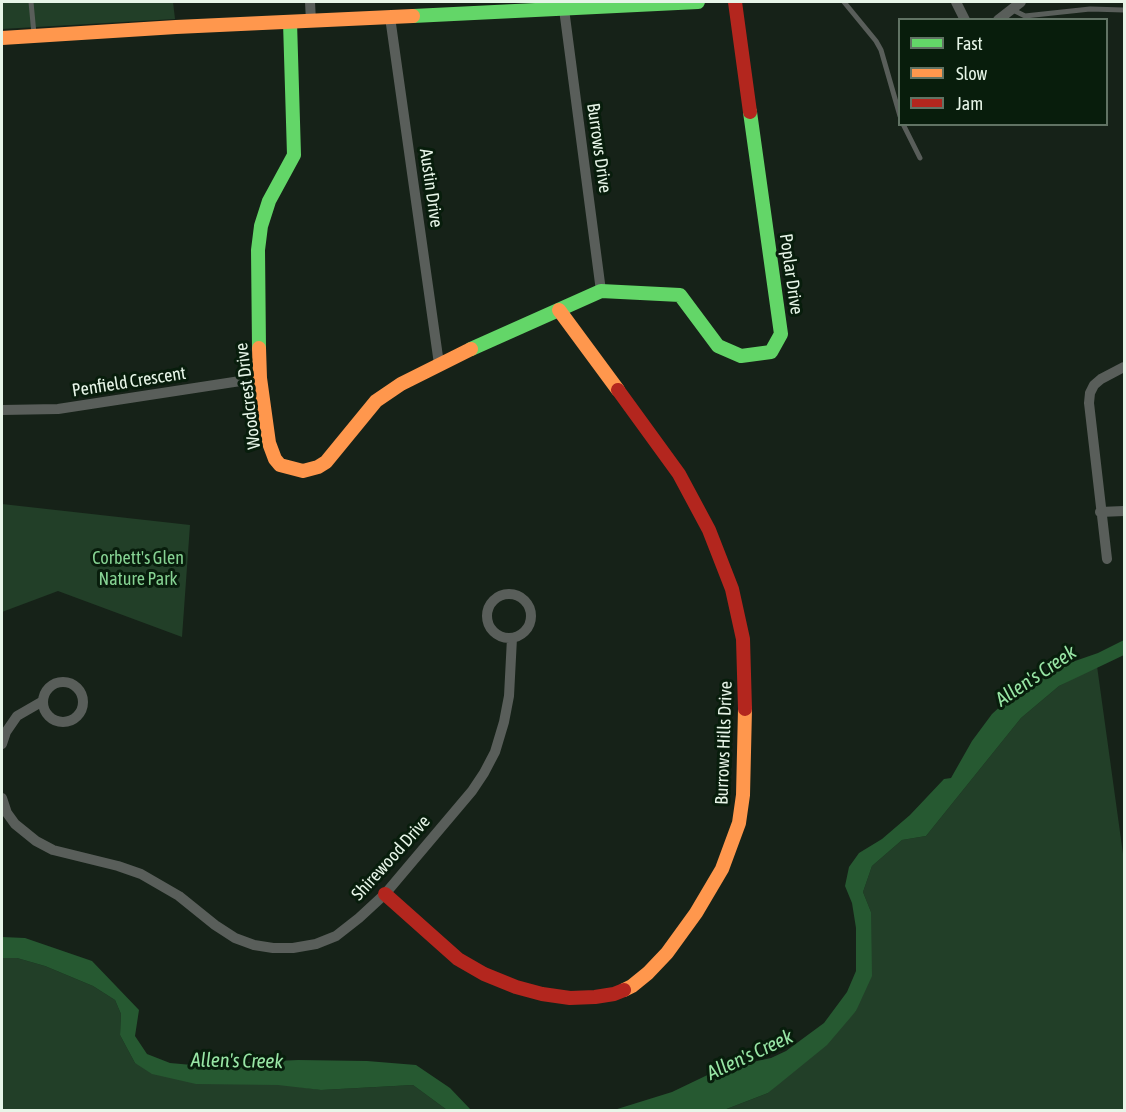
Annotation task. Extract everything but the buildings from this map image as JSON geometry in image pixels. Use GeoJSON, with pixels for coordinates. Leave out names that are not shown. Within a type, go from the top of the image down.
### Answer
{"type":"FeatureCollection","features":[{"type":"Feature","properties":{"kind":"street"},"geometry":{"type":"LineString","coordinates":[[310,2],[311,21]]}},
{"type":"Feature","properties":{"kind":"street"},"geometry":{"type":"LineString","coordinates":[[2,38],[390,17],[521,6],[564,9],[698,2]]}},
{"type":"Feature","properties":{"kind":"street","name":"Poplar Drive"},"geometry":{"type":"LineString","coordinates":[[601,291],[680,295],[718,346],[741,356],[771,352],[781,334],[735,2]]}},
{"type":"Feature","properties":{"kind":"street"},"geometry":{"type":"LineString","coordinates":[[956,2],[964,18]]}},
{"type":"Feature","properties":{"kind":"street"},"geometry":{"type":"LineString","coordinates":[[1000,18],[1010,8],[1021,2]]}},
{"type":"Feature","properties":{"kind":"street","name":"Burrows Drive"},"geometry":{"type":"LineString","coordinates":[[564,9],[601,291]]}},
{"type":"Feature","properties":{"kind":"street","name":"Austin Drive"},"geometry":{"type":"LineString","coordinates":[[390,17],[439,364]]}},
{"type":"Feature","properties":{"kind":"street","name":"Woodcrest Drive"},"geometry":{"type":"LineString","coordinates":[[290,22],[294,154],[269,201],[259,237],[260,378],[272,452],[280,465],[303,471],[318,467],[326,462],[383,396],[402,384],[439,364],[601,291]]}},
{"type":"Feature","properties":{"kind":"street","name":"Burrows Hills Drive"},"geometry":{"type":"LineString","coordinates":[[385,894],[458,959],[484,974],[516,987],[543,994],[570,998],[614,994],[640,979],[667,953],[696,913],[722,869],[739,824],[743,795],[745,685],[742,639],[732,589],[709,530],[679,474],[559,309]]}},
{"type":"Feature","properties":{"kind":"street"},"geometry":{"type":"LineString","coordinates":[[1107,559],[1089,403],[1094,385],[1125,367]]}},
{"type":"Feature","properties":{"kind":"street","name":"Penfield Crescent"},"geometry":{"type":"LineString","coordinates":[[2,410],[58,409],[260,378]]}},
{"type":"Feature","properties":{"kind":"street"},"geometry":{"type":"LineString","coordinates":[[1100,512],[1125,511]]}},
{"type":"Feature","properties":{"kind":"street"},"geometry":{"type":"LineString","coordinates":[[508,594],[522,598],[527,604],[531,618],[525,632],[512,638],[498,636],[492,631],[486,618],[490,604],[495,599],[508,594]]}},
{"type":"Feature","properties":{"kind":"street","name":"Shirewood Drive"},"geometry":{"type":"LineString","coordinates":[[2,798],[7,813],[15,824],[36,841],[53,850],[141,874],[179,896],[215,926],[235,938],[254,945],[293,948],[316,944],[336,936],[385,894],[472,791],[484,773],[495,752],[509,696],[512,638]]}},
{"type":"Feature","properties":{"kind":"street"},"geometry":{"type":"LineString","coordinates":[[2,744],[6,732],[17,716],[43,701]]}},
{"type":"Feature","properties":{"kind":"lane"},"geometry":{"type":"LineString","coordinates":[[31,2],[34,36]]}},
{"type":"Feature","properties":{"kind":"lane"},"geometry":{"type":"LineString","coordinates":[[844,2],[876,40],[898,111]]}},
{"type":"Feature","properties":{"kind":"lane"},"geometry":{"type":"LineString","coordinates":[[1010,8],[1025,16],[1090,9],[1125,10]]}},
{"type":"Feature","properties":{"kind":"lane"},"geometry":{"type":"LineString","coordinates":[[904,126],[920,158]]}},
{"type":"Feature","properties":{"kind":"green space"},"geometry":{"type":"Polygon","coordinates":[[[2,2],[173,2],[175,19],[2,29],[2,2]]]}},
{"type":"Feature","properties":{"kind":"green space","name":"Corbett's Glen Nature Park"},"geometry":{"type":"Polygon","coordinates":[[[2,504],[190,525],[182,637],[58,591],[2,612],[2,504]]]}},
{"type":"Feature","properties":{"kind":"green space"},"geometry":{"type":"Polygon","coordinates":[[[1097,666],[1124,861],[1124,1110],[724,1110],[768,1093],[856,1011],[871,912],[863,892],[872,866],[902,840],[926,836],[1021,718],[1059,686],[1097,666]]]}},
{"type":"Feature","properties":{"kind":"green space"},"geometry":{"type":"Polygon","coordinates":[[[2,958],[17,958],[45,966],[93,986],[115,1000],[121,1014],[120,1035],[135,1063],[321,1090],[413,1085],[447,1110],[2,1110],[2,958]]]}},
{"type":"Feature","properties":{"kind":"shaded area"},"geometry":{"type":"Polygon","coordinates":[[[1124,640],[1124,655],[1059,686],[1021,718],[926,836],[902,840],[872,866],[863,892],[871,912],[872,976],[856,1011],[827,1045],[768,1093],[724,1110],[614,1110],[672,1092],[720,1069],[771,1058],[786,1051],[824,1023],[847,992],[856,971],[856,928],[852,903],[845,886],[849,867],[859,853],[882,839],[910,815],[944,779],[951,778],[972,741],[992,714],[1019,689],[1052,669],[1098,653],[1124,640]]]}},
{"type":"Feature","properties":{"kind":"shaded area"},"geometry":{"type":"Polygon","coordinates":[[[2,937],[25,938],[92,961],[139,1010],[135,1036],[147,1054],[170,1063],[192,1065],[298,1060],[367,1061],[416,1065],[450,1088],[471,1110],[447,1110],[413,1085],[321,1090],[278,1085],[196,1084],[152,1074],[135,1063],[120,1035],[121,1014],[115,1000],[93,986],[45,966],[17,958],[2,958],[2,937]]]}},
{"type":"Feature","properties":{"kind":"traffic: fast"},"geometry":{"type":"LineString","coordinates":[[413,16],[698,2]]}},
{"type":"Feature","properties":{"kind":"traffic: fast"},"geometry":{"type":"LineString","coordinates":[[259,348],[258,250],[261,226],[269,201],[294,155],[290,22]]}},
{"type":"Feature","properties":{"kind":"traffic: fast"},"geometry":{"type":"LineString","coordinates":[[471,349],[601,291],[680,295],[718,346],[741,356],[771,352],[781,334],[750,112]]}},
{"type":"Feature","properties":{"kind":"traffic: slow"},"geometry":{"type":"LineString","coordinates":[[2,38],[413,16]]}},
{"type":"Feature","properties":{"kind":"traffic: slow"},"geometry":{"type":"LineString","coordinates":[[559,310],[618,390]]}},
{"type":"Feature","properties":{"kind":"traffic: slow"},"geometry":{"type":"LineString","coordinates":[[259,348],[260,378],[269,443],[280,465],[303,471],[326,462],[376,401],[401,384],[471,349]]}},
{"type":"Feature","properties":{"kind":"traffic: slow"},"geometry":{"type":"LineString","coordinates":[[624,990],[648,973],[667,953],[696,913],[722,869],[739,823],[743,795],[745,709]]}},
{"type":"Feature","properties":{"kind":"traffic: jam"},"geometry":{"type":"LineString","coordinates":[[735,2],[750,112]]}},
{"type":"Feature","properties":{"kind":"traffic: jam"},"geometry":{"type":"LineString","coordinates":[[618,390],[679,474],[709,530],[732,589],[743,639],[745,709]]}},
{"type":"Feature","properties":{"kind":"traffic: jam"},"geometry":{"type":"LineString","coordinates":[[385,894],[458,959],[484,974],[516,987],[570,998],[595,997],[624,990]]}},
{"type":"Feature","properties":{"kind":"water label","name":"Allen's Creek"},"geometry":{"type":"Point","coordinates":[1036,676]}},
{"type":"Feature","properties":{"kind":"water label","name":"Allen's Creek"},"geometry":{"type":"Point","coordinates":[750,1055]}},
{"type":"Feature","properties":{"kind":"water label","name":"Allen's Creek"},"geometry":{"type":"Point","coordinates":[237,1061]}}]}
